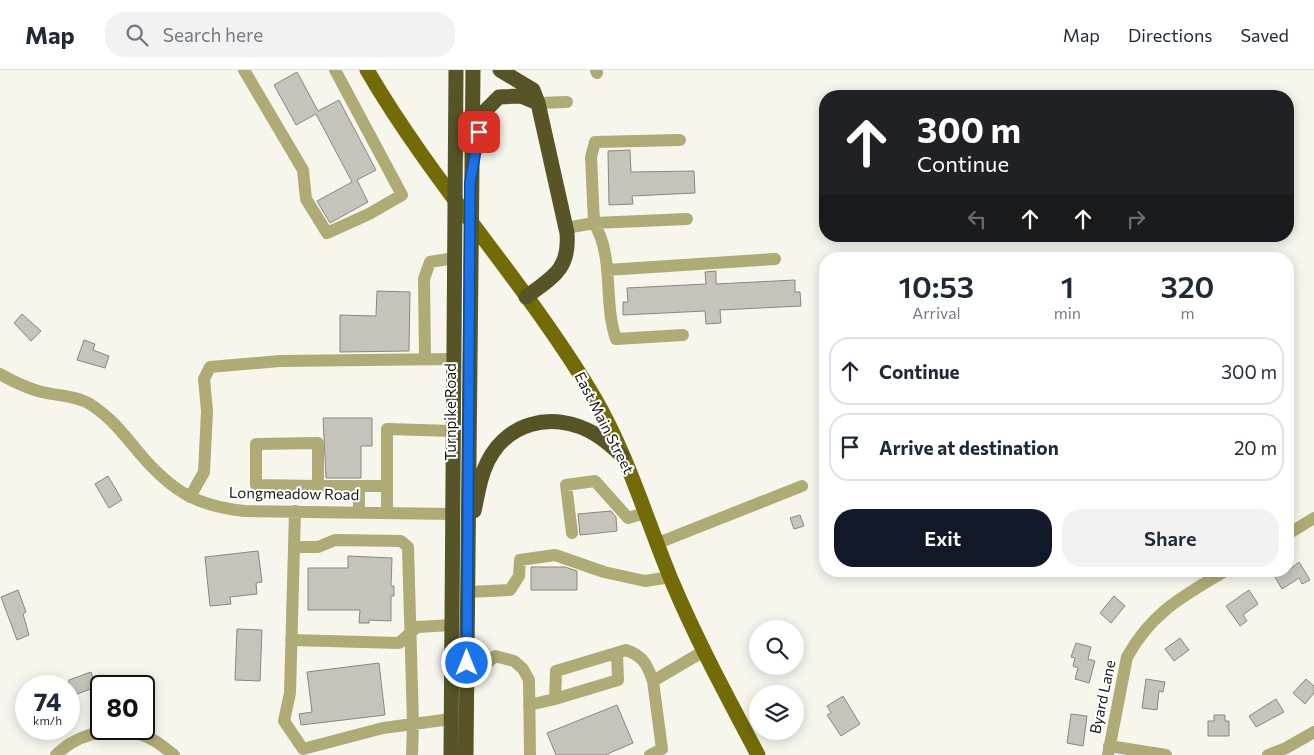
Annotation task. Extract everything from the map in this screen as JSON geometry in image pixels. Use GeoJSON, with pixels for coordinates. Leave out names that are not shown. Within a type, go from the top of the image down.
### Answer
{"type":"FeatureCollection","features":[{"type":"Feature","properties":{"kind":"highway","name":"Turnpike Road"},"geometry":{"type":"LineString","coordinates":[[451,755],[456,70]]}},
{"type":"Feature","properties":{"kind":"highway","name":"Turnpike Road"},"geometry":{"type":"LineString","coordinates":[[466,755],[472,70]]}},
{"type":"Feature","properties":{"kind":"highway"},"geometry":{"type":"LineString","coordinates":[[500,70],[533,90],[538,103],[566,228],[568,250],[565,262],[551,279],[526,297]]}},
{"type":"Feature","properties":{"kind":"highway"},"geometry":{"type":"LineString","coordinates":[[471,175],[484,113],[489,105],[499,98],[509,95],[521,96],[538,103]]}},
{"type":"Feature","properties":{"kind":"highway"},"geometry":{"type":"LineString","coordinates":[[468,537],[484,470],[488,462],[504,440],[524,426],[546,420],[578,426],[596,434],[622,456]]}},
{"type":"Feature","properties":{"kind":"main road","name":"East Main Street"},"geometry":{"type":"LineString","coordinates":[[367,70],[413,144],[526,297],[595,400],[622,456],[671,577],[704,651],[758,755]]}},
{"type":"Feature","properties":{"kind":"street"},"geometry":{"type":"LineString","coordinates":[[244,70],[304,170],[306,199],[327,233],[369,214],[402,195],[335,70]]}},
{"type":"Feature","properties":{"kind":"street"},"geometry":{"type":"LineString","coordinates":[[538,103],[567,102]]}},
{"type":"Feature","properties":{"kind":"street"},"geometry":{"type":"LineString","coordinates":[[680,140],[594,142],[591,157],[594,223],[603,238],[611,325],[616,339],[683,335]]}},
{"type":"Feature","properties":{"kind":"street"},"geometry":{"type":"LineString","coordinates":[[566,228],[594,223],[687,219]]}},
{"type":"Feature","properties":{"kind":"street"},"geometry":{"type":"LineString","coordinates":[[425,359],[424,279],[430,262],[454,258]]}},
{"type":"Feature","properties":{"kind":"street"},"geometry":{"type":"LineString","coordinates":[[607,270],[775,259]]}},
{"type":"Feature","properties":{"kind":"street"},"geometry":{"type":"LineString","coordinates":[[190,497],[204,472],[207,411],[204,379],[210,367],[280,361],[454,359]]}},
{"type":"Feature","properties":{"kind":"street","name":"Longmeadow Road"},"geometry":{"type":"LineString","coordinates":[[3,379],[39,391],[87,402],[108,416],[157,472],[190,497],[221,508],[452,514]]}},
{"type":"Feature","properties":{"kind":"street"},"geometry":{"type":"LineString","coordinates":[[387,512],[387,430],[453,431]]}},
{"type":"Feature","properties":{"kind":"street"},"geometry":{"type":"LineString","coordinates":[[318,486],[318,443],[256,444],[256,485],[318,486],[386,486]]}},
{"type":"Feature","properties":{"kind":"street"},"geometry":{"type":"LineString","coordinates":[[572,533],[566,485],[595,481],[628,518],[645,513]]}},
{"type":"Feature","properties":{"kind":"street"},"geometry":{"type":"LineString","coordinates":[[359,486],[359,512]]}},
{"type":"Feature","properties":{"kind":"street"},"geometry":{"type":"LineString","coordinates":[[658,543],[802,486]]}},
{"type":"Feature","properties":{"kind":"street"},"geometry":{"type":"LineString","coordinates":[[295,511],[290,693],[284,721],[303,749],[383,728],[451,719]]}},
{"type":"Feature","properties":{"kind":"street"},"geometry":{"type":"LineString","coordinates":[[1294,530],[1314,518]]}},
{"type":"Feature","properties":{"kind":"street"},"geometry":{"type":"LineString","coordinates":[[294,547],[318,546],[335,540],[402,541],[408,547],[413,724],[412,755]]}},
{"type":"Feature","properties":{"kind":"street"},"geometry":{"type":"LineString","coordinates":[[467,592],[510,590],[519,576],[520,560],[555,555],[604,572],[645,581],[671,577]]}},
{"type":"Feature","properties":{"kind":"street","name":"Byard Lane"},"geometry":{"type":"LineString","coordinates":[[1109,751],[1127,657],[1135,643],[1145,628],[1165,610],[1216,577]]}},
{"type":"Feature","properties":{"kind":"street"},"geometry":{"type":"LineString","coordinates":[[291,640],[399,643],[417,627],[452,624]]}},
{"type":"Feature","properties":{"kind":"street"},"geometry":{"type":"LineString","coordinates":[[555,699],[556,671],[626,650],[641,656],[647,664],[653,681],[662,749],[650,755]]}},
{"type":"Feature","properties":{"kind":"street"},"geometry":{"type":"LineString","coordinates":[[653,681],[704,651]]}},
{"type":"Feature","properties":{"kind":"street"},"geometry":{"type":"LineString","coordinates":[[529,705],[618,680],[617,653]]}},
{"type":"Feature","properties":{"kind":"street"},"geometry":{"type":"LineString","coordinates":[[467,681],[495,656],[514,661],[523,668],[529,680],[530,755]]}},
{"type":"Feature","properties":{"kind":"street"},"geometry":{"type":"LineString","coordinates":[[56,755],[82,736],[107,731],[132,732],[155,741],[174,755]]}},
{"type":"Feature","properties":{"kind":"street"},"geometry":{"type":"LineString","coordinates":[[1268,755],[1286,748],[1314,732]]}},
{"type":"Feature","properties":{"kind":"street"},"geometry":{"type":"LineString","coordinates":[[1109,751],[1166,755]]}},
{"type":"Feature","properties":{"kind":"building"},"geometry":{"type":"Polygon","coordinates":[[[297,72],[318,111],[339,100],[376,170],[357,180],[368,202],[330,223],[317,201],[352,182],[316,114],[296,125],[274,85],[297,72]]]}},
{"type":"Feature","properties":{"kind":"building"},"geometry":{"type":"Polygon","coordinates":[[[630,150],[631,172],[694,171],[695,193],[632,196],[633,204],[609,205],[608,151],[630,150]]]}},
{"type":"Feature","properties":{"kind":"building"},"geometry":{"type":"Polygon","coordinates":[[[716,271],[716,284],[795,280],[795,292],[800,292],[801,306],[720,310],[721,323],[706,324],[705,311],[623,315],[623,302],[628,302],[627,288],[706,284],[705,272],[716,271]]]}},
{"type":"Feature","properties":{"kind":"building"},"geometry":{"type":"Polygon","coordinates":[[[377,291],[410,292],[409,351],[340,352],[340,315],[376,316],[377,291]]]}},
{"type":"Feature","properties":{"kind":"building"},"geometry":{"type":"Polygon","coordinates":[[[22,314],[41,331],[31,341],[14,323],[22,314]]]}},
{"type":"Feature","properties":{"kind":"building"},"geometry":{"type":"Polygon","coordinates":[[[84,340],[95,344],[93,350],[109,356],[105,368],[77,360],[84,340]]]}},
{"type":"Feature","properties":{"kind":"building"},"geometry":{"type":"Polygon","coordinates":[[[323,418],[372,418],[372,446],[361,446],[361,478],[326,478],[323,418]]]}},
{"type":"Feature","properties":{"kind":"building"},"geometry":{"type":"Polygon","coordinates":[[[108,476],[122,500],[109,508],[95,484],[108,476]]]}},
{"type":"Feature","properties":{"kind":"building"},"geometry":{"type":"Polygon","coordinates":[[[611,511],[616,517],[617,531],[580,535],[578,514],[611,511]]]}},
{"type":"Feature","properties":{"kind":"building"},"geometry":{"type":"Polygon","coordinates":[[[800,515],[804,526],[794,529],[790,518],[800,515]]]}},
{"type":"Feature","properties":{"kind":"building"},"geometry":{"type":"Polygon","coordinates":[[[258,551],[262,582],[256,583],[257,594],[230,597],[231,604],[210,606],[205,557],[258,551]]]}},
{"type":"Feature","properties":{"kind":"building"},"geometry":{"type":"Polygon","coordinates":[[[348,556],[392,558],[391,586],[394,586],[394,596],[391,596],[391,621],[369,620],[369,623],[359,623],[360,610],[308,610],[308,568],[348,568],[348,556]]]}},
{"type":"Feature","properties":{"kind":"building"},"geometry":{"type":"Polygon","coordinates":[[[1299,562],[1310,580],[1302,584],[1299,578],[1282,589],[1275,577],[1294,577],[1294,566],[1299,562]]]}},
{"type":"Feature","properties":{"kind":"building"},"geometry":{"type":"Polygon","coordinates":[[[531,567],[565,567],[577,571],[577,590],[531,590],[531,567]]]}},
{"type":"Feature","properties":{"kind":"building"},"geometry":{"type":"Polygon","coordinates":[[[18,590],[26,612],[23,614],[29,635],[17,640],[1,597],[18,590]]]}},
{"type":"Feature","properties":{"kind":"building"},"geometry":{"type":"Polygon","coordinates":[[[1249,590],[1258,604],[1243,615],[1247,621],[1240,626],[1226,606],[1249,590]]]}},
{"type":"Feature","properties":{"kind":"building"},"geometry":{"type":"Polygon","coordinates":[[[1114,596],[1125,606],[1111,623],[1100,613],[1114,596]]]}},
{"type":"Feature","properties":{"kind":"building"},"geometry":{"type":"Polygon","coordinates":[[[237,629],[262,630],[260,681],[235,680],[237,629]]]}},
{"type":"Feature","properties":{"kind":"building"},"geometry":{"type":"Polygon","coordinates":[[[1180,638],[1189,650],[1174,661],[1165,649],[1180,638]]]}},
{"type":"Feature","properties":{"kind":"building"},"geometry":{"type":"Polygon","coordinates":[[[1076,643],[1091,647],[1088,659],[1095,661],[1089,683],[1075,679],[1078,668],[1073,666],[1075,658],[1071,657],[1076,643]]]}},
{"type":"Feature","properties":{"kind":"building"},"geometry":{"type":"Polygon","coordinates":[[[379,663],[385,715],[301,725],[299,714],[312,712],[307,672],[379,663]]]}},
{"type":"Feature","properties":{"kind":"building"},"geometry":{"type":"Polygon","coordinates":[[[91,672],[92,675],[90,675],[90,689],[80,693],[80,676],[91,672]]]}},
{"type":"Feature","properties":{"kind":"building"},"geometry":{"type":"Polygon","coordinates":[[[1146,679],[1165,682],[1163,692],[1159,691],[1157,710],[1142,708],[1146,679]]]}},
{"type":"Feature","properties":{"kind":"building"},"geometry":{"type":"Polygon","coordinates":[[[1306,679],[1314,686],[1314,693],[1305,704],[1293,693],[1306,679]]]}},
{"type":"Feature","properties":{"kind":"building"},"geometry":{"type":"Polygon","coordinates":[[[843,696],[860,724],[841,736],[827,715],[831,713],[827,706],[843,696]]]}},
{"type":"Feature","properties":{"kind":"building"},"geometry":{"type":"Polygon","coordinates":[[[1276,699],[1284,712],[1256,727],[1249,716],[1276,699]]]}},
{"type":"Feature","properties":{"kind":"building"},"geometry":{"type":"Polygon","coordinates":[[[617,705],[633,743],[605,755],[556,755],[547,733],[617,705]]]}},
{"type":"Feature","properties":{"kind":"building"},"geometry":{"type":"Polygon","coordinates":[[[1071,714],[1087,716],[1083,746],[1067,743],[1071,714]]]}},
{"type":"Feature","properties":{"kind":"building"},"geometry":{"type":"Polygon","coordinates":[[[1214,715],[1225,715],[1225,721],[1229,721],[1229,736],[1208,736],[1208,721],[1214,721],[1214,715]]]}},
{"type":"Feature","properties":{"kind":"route"},"geometry":{"type":"LineString","coordinates":[[467,663],[470,183],[471,168],[479,132]]}}]}
